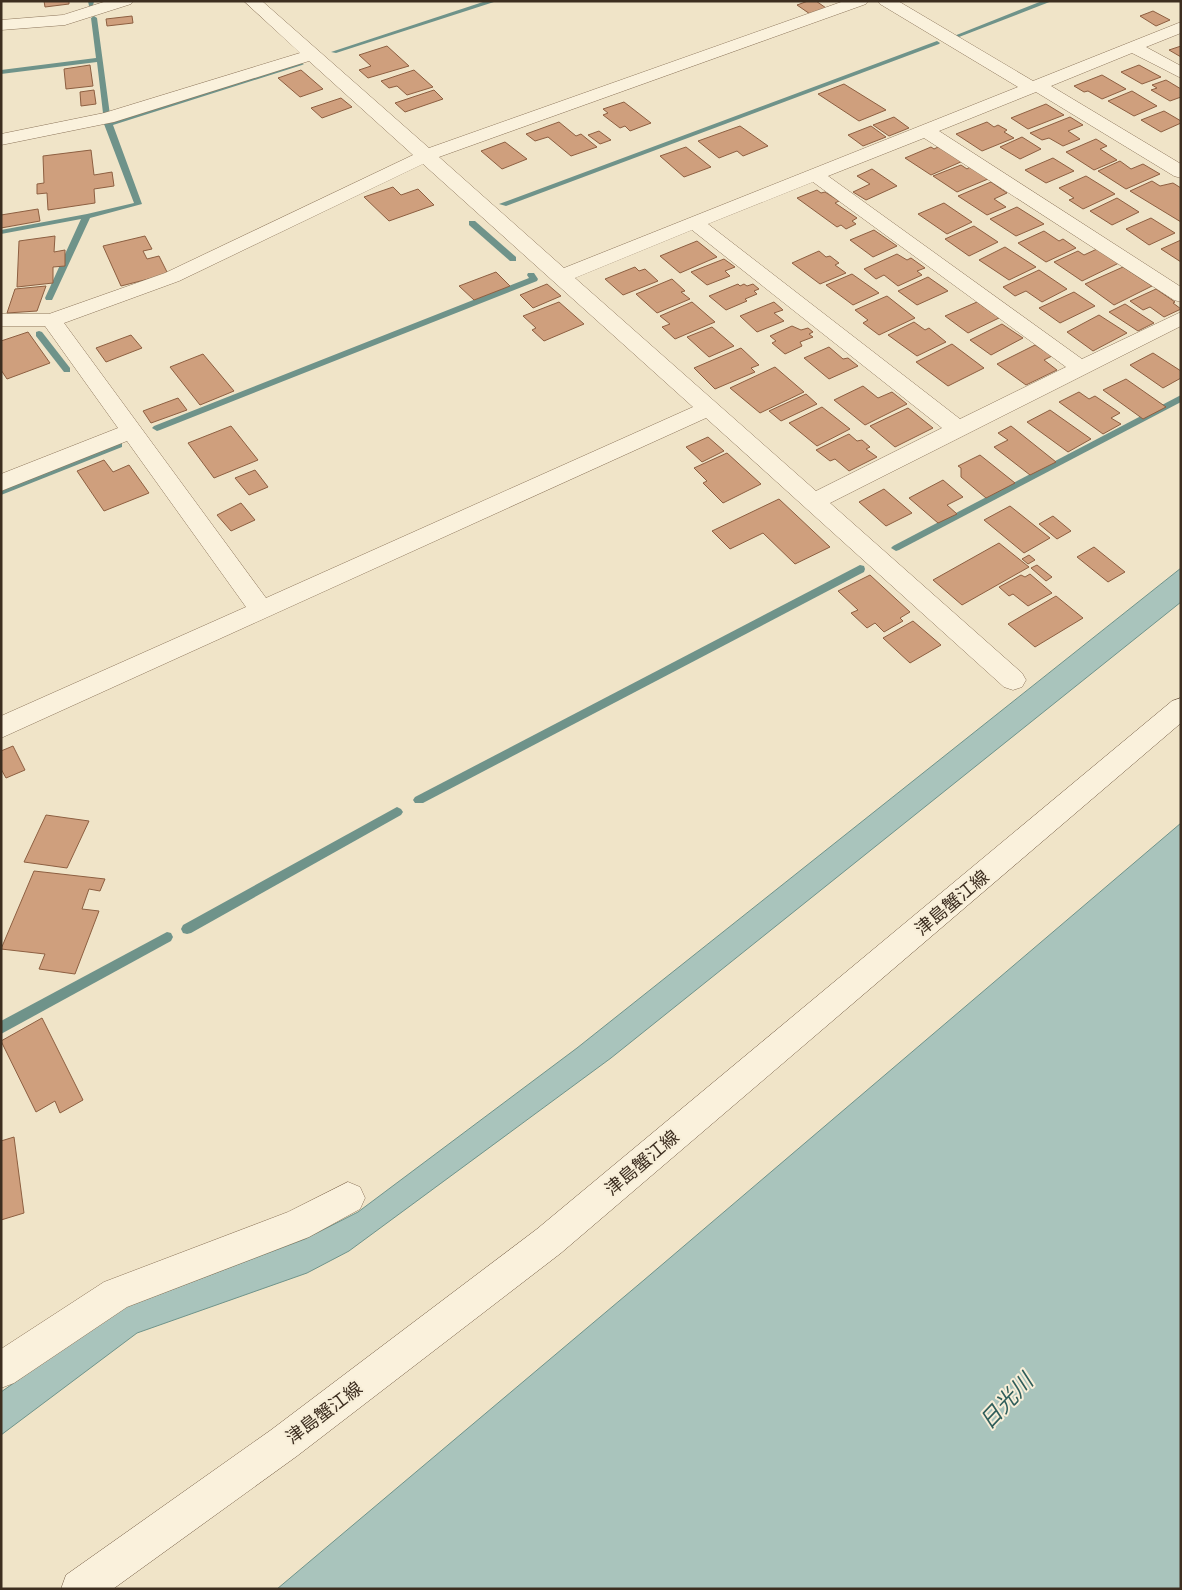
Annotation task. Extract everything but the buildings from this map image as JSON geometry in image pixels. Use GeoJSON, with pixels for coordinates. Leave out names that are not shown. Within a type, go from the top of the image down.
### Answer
{"type":"FeatureCollection","features":[{"type":"Feature","properties":{"kind":"street"},"geometry":{"type":"LineString","coordinates":[[1,25],[65,20],[125,1]]}},
{"type":"Feature","properties":{"kind":"street"},"geometry":{"type":"LineString","coordinates":[[252,1],[561,276],[707,409],[1013,680]]}},
{"type":"Feature","properties":{"kind":"street"},"geometry":{"type":"LineString","coordinates":[[1,320],[51,320],[172,277],[425,156],[860,1]]}},
{"type":"Feature","properties":{"kind":"street"},"geometry":{"type":"LineString","coordinates":[[886,1],[1181,172]]}},
{"type":"Feature","properties":{"kind":"street"},"geometry":{"type":"LineString","coordinates":[[561,276],[1181,27]]}},
{"type":"Feature","properties":{"kind":"street"},"geometry":{"type":"LineString","coordinates":[[1133,47],[1181,73]]}},
{"type":"Feature","properties":{"kind":"street"},"geometry":{"type":"LineString","coordinates":[[1,140],[108,118],[312,55]]}},
{"type":"Feature","properties":{"kind":"street"},"geometry":{"type":"LineString","coordinates":[[926,131],[1181,296]]}},
{"type":"Feature","properties":{"kind":"street"},"geometry":{"type":"LineString","coordinates":[[815,175],[1081,368]]}},
{"type":"Feature","properties":{"kind":"street"},"geometry":{"type":"LineString","coordinates":[[695,223],[958,429]]}},
{"type":"Feature","properties":{"kind":"street"},"geometry":{"type":"LineString","coordinates":[[813,502],[1181,318]]}},
{"type":"Feature","properties":{"kind":"street"},"geometry":{"type":"LineString","coordinates":[[51,320],[262,610]]}},
{"type":"Feature","properties":{"kind":"street"},"geometry":{"type":"LineString","coordinates":[[1,728],[707,409]]}},
{"type":"Feature","properties":{"kind":"street"},"geometry":{"type":"LineString","coordinates":[[1,483],[132,431]]}},
{"type":"Feature","properties":{"kind":"street","name":"津島蟹江線"},"geometry":{"type":"LineString","coordinates":[[80,1589],[284,1443],[549,1240],[1181,708]]}},
{"type":"Feature","properties":{"kind":"street"},"geometry":{"type":"LineString","coordinates":[[1,1370],[116,1294],[297,1225],[348,1198]]}},
{"type":"Feature","properties":{"kind":"water"},"geometry":{"type":"Polygon","coordinates":[[[1181,568],[1181,602],[611,1058],[349,1251],[307,1273],[137,1333],[1,1435],[1,1392],[118,1310],[305,1239],[358,1212],[577,1048],[1181,568]]]}},
{"type":"Feature","properties":{"kind":"water","name":"日光川"},"geometry":{"type":"Polygon","coordinates":[[[1181,823],[1181,1589],[277,1589],[644,1280],[1181,823]]]}},
{"type":"Feature","properties":{"kind":"waterway"},"geometry":{"type":"LineString","coordinates":[[334,52],[494,1]]}},
{"type":"Feature","properties":{"kind":"waterway"},"geometry":{"type":"LineString","coordinates":[[957,36],[1049,1]]}},
{"type":"Feature","properties":{"kind":"waterway"},"geometry":{"type":"LineString","coordinates":[[94,18],[107,113]]}},
{"type":"Feature","properties":{"kind":"waterway"},"geometry":{"type":"LineString","coordinates":[[503,204],[937,43]]}},
{"type":"Feature","properties":{"kind":"waterway"},"geometry":{"type":"LineString","coordinates":[[1,72],[99,60]]}},
{"type":"Feature","properties":{"kind":"waterway"},"geometry":{"type":"LineString","coordinates":[[109,124],[300,64]]}},
{"type":"Feature","properties":{"kind":"waterway"},"geometry":{"type":"LineString","coordinates":[[87,216],[138,204],[109,124]]}},
{"type":"Feature","properties":{"kind":"waterway"},"geometry":{"type":"LineString","coordinates":[[1,232],[87,216]]}},
{"type":"Feature","properties":{"kind":"waterway"},"geometry":{"type":"LineString","coordinates":[[49,298],[87,216]]}},
{"type":"Feature","properties":{"kind":"waterway"},"geometry":{"type":"LineString","coordinates":[[472,223],[513,259]]}},
{"type":"Feature","properties":{"kind":"waterway"},"geometry":{"type":"LineString","coordinates":[[157,428],[534,279],[531,275]]}},
{"type":"Feature","properties":{"kind":"waterway"},"geometry":{"type":"LineString","coordinates":[[39,334],[67,370]]}},
{"type":"Feature","properties":{"kind":"waterway"},"geometry":{"type":"LineString","coordinates":[[896,548],[1181,398]]}},
{"type":"Feature","properties":{"kind":"waterway"},"geometry":{"type":"LineString","coordinates":[[1,492],[119,445]]}},
{"type":"Feature","properties":{"kind":"waterway"},"geometry":{"type":"LineString","coordinates":[[419,800],[860,569]]}},
{"type":"Feature","properties":{"kind":"waterway"},"geometry":{"type":"LineString","coordinates":[[187,929],[397,812]]}},
{"type":"Feature","properties":{"kind":"waterway"},"geometry":{"type":"LineString","coordinates":[[1,1028],[167,937]]}}]}
